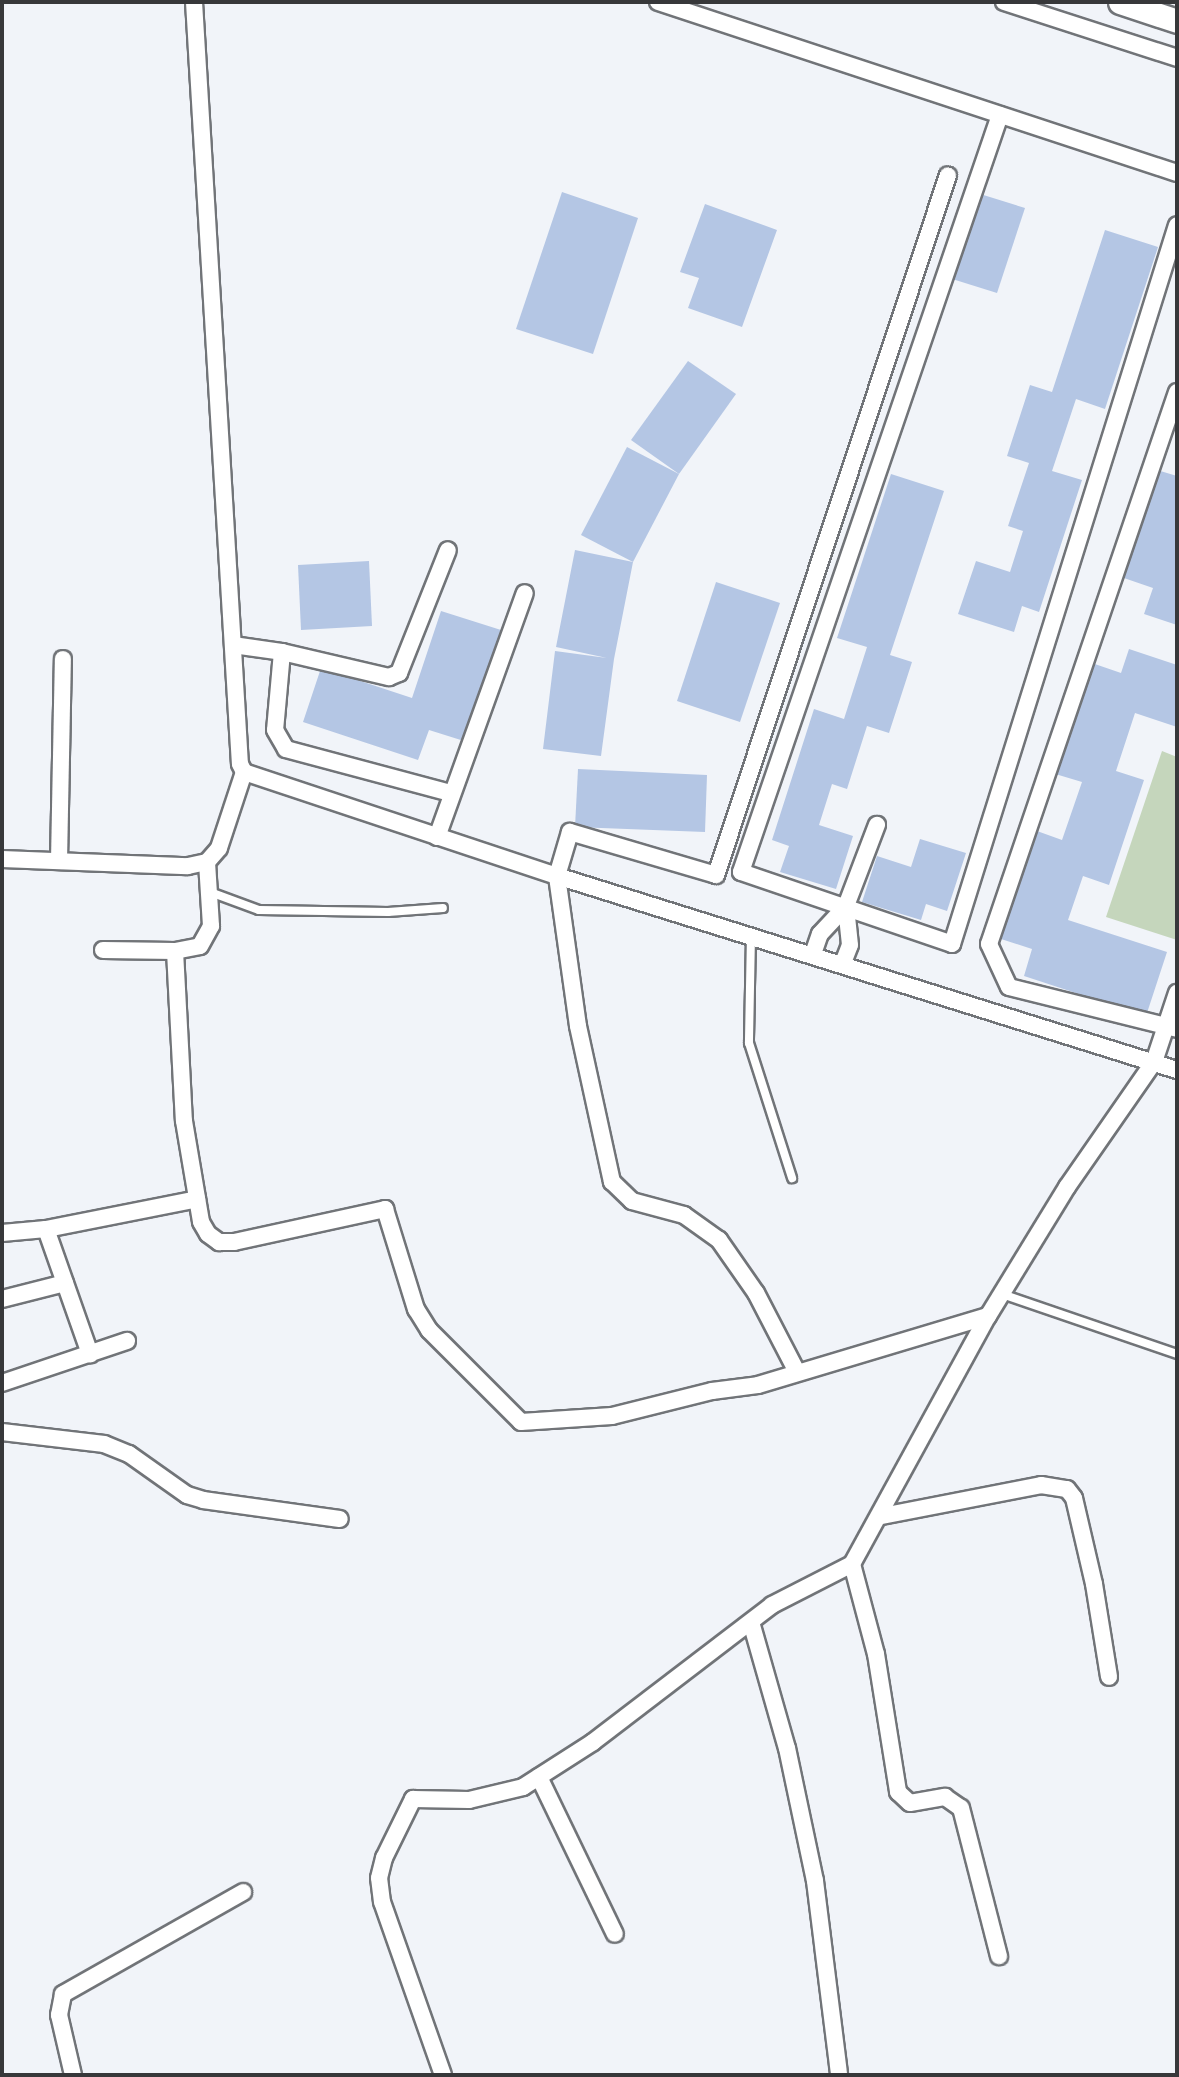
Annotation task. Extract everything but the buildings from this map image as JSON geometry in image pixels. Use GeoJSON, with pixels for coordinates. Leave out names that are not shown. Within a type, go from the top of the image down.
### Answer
{"type":"FeatureCollection","features":[{"type":"Feature","properties":{"kind":"main road"},"geometry":{"type":"LineString","coordinates":[[1120,2],[1177,21]]}},
{"type":"Feature","properties":{"kind":"street"},"geometry":{"type":"LineString","coordinates":[[2,859],[188,866],[207,862],[219,848],[244,772],[240,764],[194,2]]}},
{"type":"Feature","properties":{"kind":"street"},"geometry":{"type":"LineString","coordinates":[[658,2],[1177,173]]}},
{"type":"Feature","properties":{"kind":"street"},"geometry":{"type":"LineString","coordinates":[[1004,2],[1177,58]]}},
{"type":"Feature","properties":{"kind":"street"},"geometry":{"type":"LineString","coordinates":[[1000,114],[741,872],[953,944],[1177,225]]}},
{"type":"Feature","properties":{"kind":"street"},"geometry":{"type":"LineString","coordinates":[[797,1372],[756,1293],[719,1240],[702,1224],[632,1201],[612,1182],[578,1026],[557,876],[570,832],[716,875],[948,175]]}},
{"type":"Feature","properties":{"kind":"street"},"geometry":{"type":"LineString","coordinates":[[1172,1028],[1009,987],[989,944],[1177,392]]}},
{"type":"Feature","properties":{"kind":"street"},"geometry":{"type":"LineString","coordinates":[[233,645],[282,652],[389,677],[399,673],[448,550]]}},
{"type":"Feature","properties":{"kind":"street"},"geometry":{"type":"LineString","coordinates":[[437,837],[450,793],[525,593]]}},
{"type":"Feature","properties":{"kind":"street"},"geometry":{"type":"LineString","coordinates":[[282,652],[275,730],[286,749],[450,793]]}},
{"type":"Feature","properties":{"kind":"street"},"geometry":{"type":"LineString","coordinates":[[59,861],[63,659]]}},
{"type":"Feature","properties":{"kind":"street"},"geometry":{"type":"LineString","coordinates":[[244,772],[557,876],[843,963],[1177,1070]]}},
{"type":"Feature","properties":{"kind":"street"},"geometry":{"type":"LineString","coordinates":[[813,954],[820,934],[846,906],[877,825]]}},
{"type":"Feature","properties":{"kind":"street"},"geometry":{"type":"LineString","coordinates":[[103,950],[175,951],[200,946],[208,938],[210,892],[207,862]]}},
{"type":"Feature","properties":{"kind":"street"},"geometry":{"type":"LineString","coordinates":[[843,963],[850,945],[846,906]]}},
{"type":"Feature","properties":{"kind":"street"},"geometry":{"type":"LineString","coordinates":[[175,951],[184,1121],[201,1222],[219,1242],[257,1239],[385,1209],[416,1309],[429,1330],[522,1422],[612,1416],[797,1372],[988,1316]]}},
{"type":"Feature","properties":{"kind":"street"},"geometry":{"type":"LineString","coordinates":[[443,2075],[382,1902],[379,1878],[384,1858],[413,1799],[496,1797],[539,1777],[593,1742],[772,1605],[852,1564],[882,1516],[988,1316],[1067,1187],[1154,1062],[1172,1028],[1177,993]]}},
{"type":"Feature","properties":{"kind":"street"},"geometry":{"type":"LineString","coordinates":[[2,1233],[46,1229],[197,1199]]}},
{"type":"Feature","properties":{"kind":"street"},"geometry":{"type":"LineString","coordinates":[[46,1229],[90,1354]]}},
{"type":"Feature","properties":{"kind":"street"},"geometry":{"type":"LineString","coordinates":[[2,1299],[65,1283]]}},
{"type":"Feature","properties":{"kind":"street"},"geometry":{"type":"LineString","coordinates":[[2,1383],[127,1340]]}},
{"type":"Feature","properties":{"kind":"street"},"geometry":{"type":"LineString","coordinates":[[2,1432],[104,1444],[129,1454],[187,1495],[203,1500],[340,1519]]}},
{"type":"Feature","properties":{"kind":"street"},"geometry":{"type":"LineString","coordinates":[[882,1516],[1041,1485],[1067,1489],[1074,1498],[1094,1584],[1109,1677]]}},
{"type":"Feature","properties":{"kind":"street"},"geometry":{"type":"LineString","coordinates":[[852,1564],[876,1654],[898,1792],[910,1803],[945,1797],[961,1808],[999,1956]]}},
{"type":"Feature","properties":{"kind":"street"},"geometry":{"type":"LineString","coordinates":[[751,1622],[787,1748],[815,1881],[839,2075]]}},
{"type":"Feature","properties":{"kind":"street"},"geometry":{"type":"LineString","coordinates":[[539,1777],[615,1934]]}},
{"type":"Feature","properties":{"kind":"street"},"geometry":{"type":"LineString","coordinates":[[73,2075],[59,2015],[63,1994],[243,1892]]}},
{"type":"Feature","properties":{"kind":"lane"},"geometry":{"type":"LineString","coordinates":[[210,892],[259,910],[388,912],[443,908]]}},
{"type":"Feature","properties":{"kind":"lane"},"geometry":{"type":"LineString","coordinates":[[751,935],[749,1042],[792,1178]]}},
{"type":"Feature","properties":{"kind":"lane"},"geometry":{"type":"LineString","coordinates":[[1002,1294],[1177,1354]]}},
{"type":"Feature","properties":{"kind":"green space"},"geometry":{"type":"Polygon","coordinates":[[[1162,751],[1177,757],[1177,940],[1106,917],[1162,751]]]}}]}
